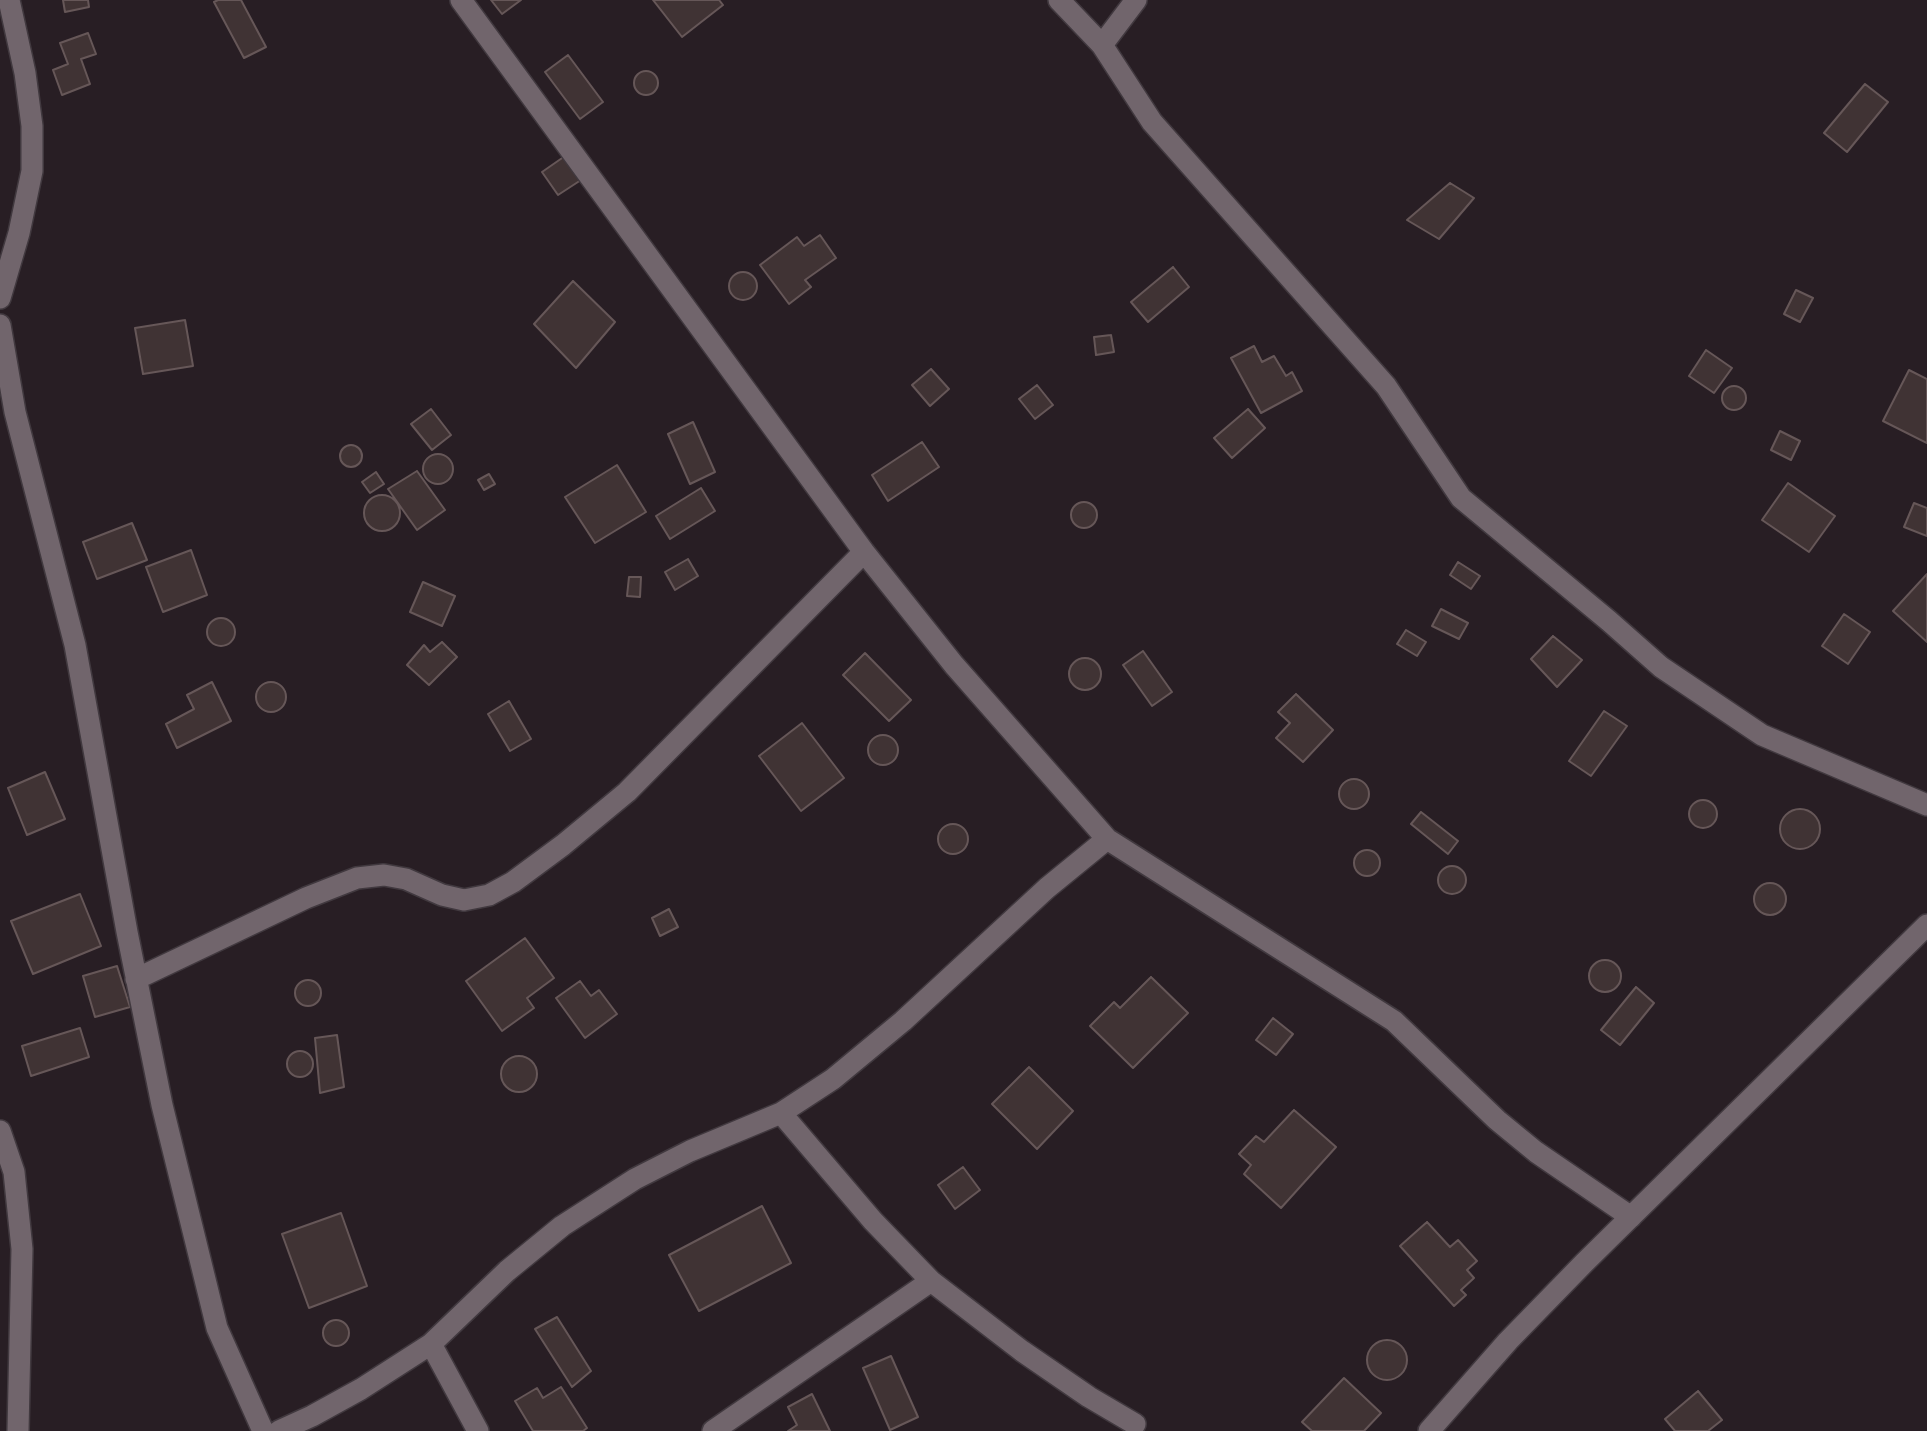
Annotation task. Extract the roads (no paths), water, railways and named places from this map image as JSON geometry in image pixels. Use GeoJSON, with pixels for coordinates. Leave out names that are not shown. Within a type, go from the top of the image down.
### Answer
{"type":"FeatureCollection","features":[{"type":"Feature","properties":{"kind":"street"},"geometry":{"type":"LineString","coordinates":[[0,298],[19,233],[32,171],[32,126],[26,73],[9,0]]}},
{"type":"Feature","properties":{"kind":"street"},"geometry":{"type":"LineString","coordinates":[[461,0],[864,552],[954,665],[1107,839],[1394,1021],[1497,1121],[1536,1152],[1631,1217]]}},
{"type":"Feature","properties":{"kind":"street"},"geometry":{"type":"LineString","coordinates":[[1059,0],[1102,45],[1152,122],[1386,386],[1461,498],[1661,667],[1762,735],[1927,805]]}},
{"type":"Feature","properties":{"kind":"street"},"geometry":{"type":"LineString","coordinates":[[1102,45],[1136,0]]}},
{"type":"Feature","properties":{"kind":"street"},"geometry":{"type":"LineString","coordinates":[[0,326],[15,412],[75,645],[136,979],[165,1117],[217,1328],[264,1431]]}},
{"type":"Feature","properties":{"kind":"street"},"geometry":{"type":"LineString","coordinates":[[136,979],[306,898],[357,878],[384,875],[406,879],[442,895],[464,901],[489,895],[513,882],[564,845],[626,792],[864,552]]}},
{"type":"Feature","properties":{"kind":"street"},"geometry":{"type":"LineString","coordinates":[[279,1431],[349,1396],[431,1344],[507,1271],[562,1226],[635,1179],[691,1151],[781,1113],[833,1079],[903,1021],[1047,888],[1107,839]]}},
{"type":"Feature","properties":{"kind":"street"},"geometry":{"type":"LineString","coordinates":[[1429,1431],[1508,1341],[1927,925]]}},
{"type":"Feature","properties":{"kind":"street"},"geometry":{"type":"LineString","coordinates":[[781,1113],[873,1221],[931,1280],[1022,1352],[1136,1429]]}},
{"type":"Feature","properties":{"kind":"street"},"geometry":{"type":"LineString","coordinates":[[0,1131],[14,1172],[22,1249],[18,1431]]}},
{"type":"Feature","properties":{"kind":"street"},"geometry":{"type":"LineString","coordinates":[[713,1431],[931,1280]]}},
{"type":"Feature","properties":{"kind":"street"},"geometry":{"type":"LineString","coordinates":[[431,1344],[478,1431]]}}]}
